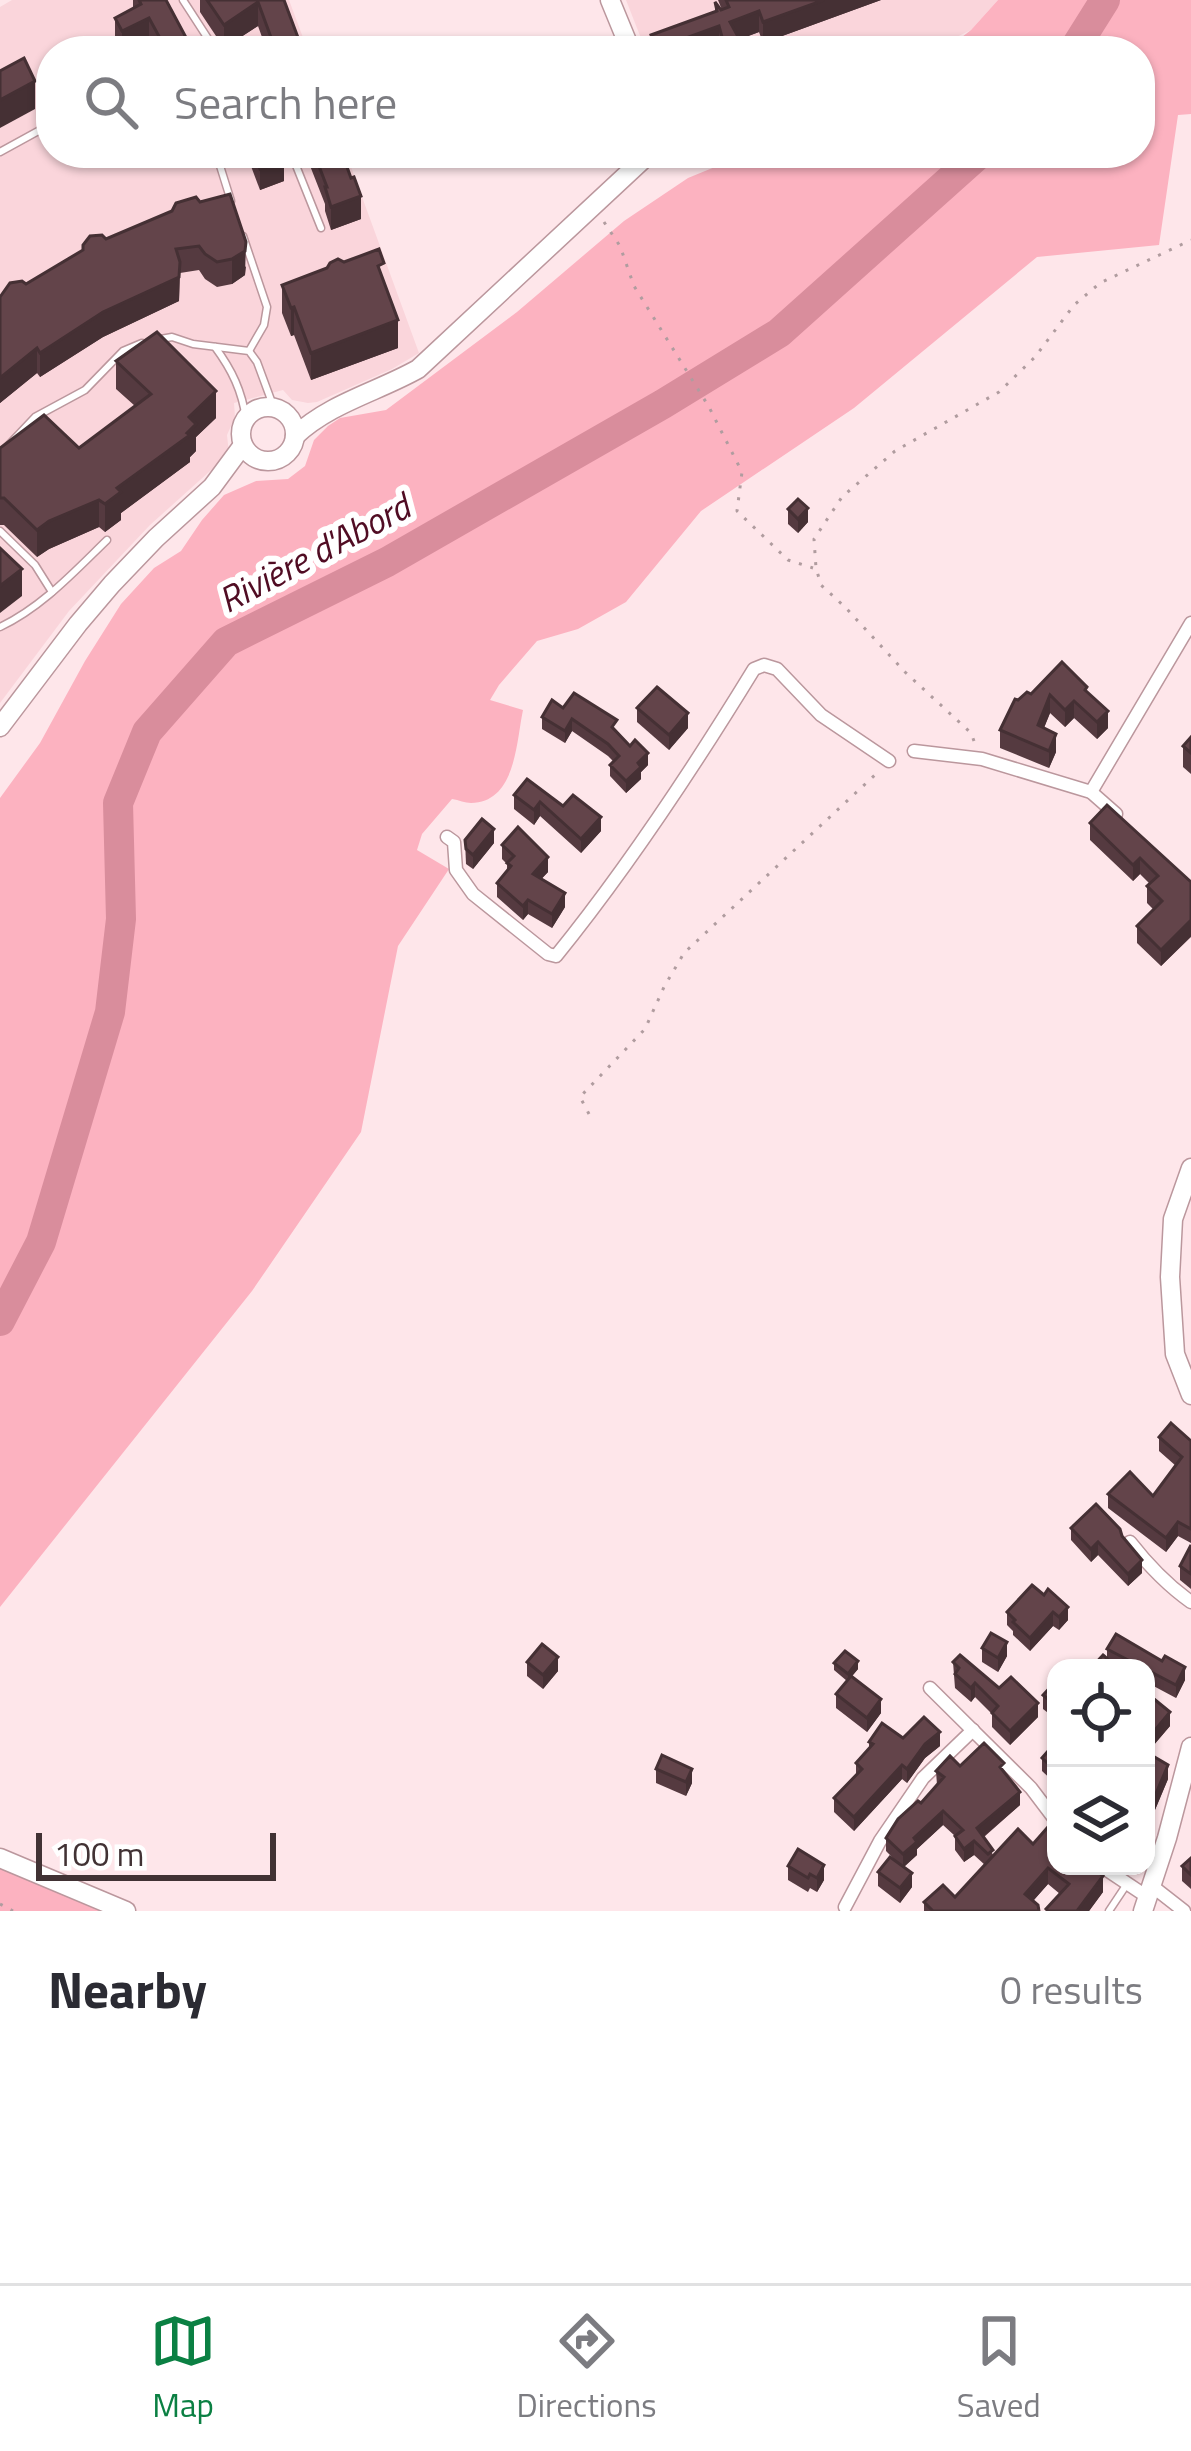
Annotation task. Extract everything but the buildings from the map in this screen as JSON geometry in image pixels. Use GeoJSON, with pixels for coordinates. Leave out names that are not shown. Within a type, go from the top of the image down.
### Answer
{"type":"FeatureCollection","features":[{"type":"Feature","properties":{"kind":"street"},"geometry":{"type":"LineString","coordinates":[[610,0],[625,36]]}},
{"type":"Feature","properties":{"kind":"street"},"geometry":{"type":"LineString","coordinates":[[295,436],[340,405],[418,369],[634,168]]}},
{"type":"Feature","properties":{"kind":"street"},"geometry":{"type":"LineString","coordinates":[[280,411],[291,421],[295,436],[290,451],[268,461],[253,457],[243,445],[242,428],[246,419],[263,408],[280,411],[340,405]]}},
{"type":"Feature","properties":{"kind":"street"},"geometry":{"type":"LineString","coordinates":[[0,727],[112,584],[212,487],[243,445]]}},
{"type":"Feature","properties":{"kind":"street"},"geometry":{"type":"LineString","coordinates":[[212,487],[260,460]]}},
{"type":"Feature","properties":{"kind":"street"},"geometry":{"type":"LineString","coordinates":[[1091,792],[1191,623]]}},
{"type":"Feature","properties":{"kind":"street"},"geometry":{"type":"LineString","coordinates":[[447,837],[454,842],[456,870],[473,894],[556,956],[712,738],[754,669],[764,665],[777,669],[821,716],[890,761]]}},
{"type":"Feature","properties":{"kind":"street"},"geometry":{"type":"LineString","coordinates":[[914,751],[982,759],[1091,792],[1125,823]]}},
{"type":"Feature","properties":{"kind":"street"},"geometry":{"type":"LineString","coordinates":[[1191,1168],[1173,1219],[1170,1277],[1175,1354],[1191,1395]]}},
{"type":"Feature","properties":{"kind":"street"},"geometry":{"type":"LineString","coordinates":[[1130,1542],[1175,1591],[1191,1601]]}},
{"type":"Feature","properties":{"kind":"street"},"geometry":{"type":"LineString","coordinates":[[931,1688],[1047,1809]]}},
{"type":"Feature","properties":{"kind":"street"},"geometry":{"type":"LineString","coordinates":[[845,1907],[880,1841],[923,1778],[973,1730]]}},
{"type":"Feature","properties":{"kind":"street"},"geometry":{"type":"LineString","coordinates":[[1114,1875],[1167,1903],[1191,1748]]}},
{"type":"Feature","properties":{"kind":"street"},"geometry":{"type":"LineString","coordinates":[[0,1858],[126,1911]]}},
{"type":"Feature","properties":{"kind":"lane"},"geometry":{"type":"LineString","coordinates":[[183,0],[206,36]]}},
{"type":"Feature","properties":{"kind":"lane"},"geometry":{"type":"LineString","coordinates":[[0,152],[36,132]]}},
{"type":"Feature","properties":{"kind":"lane"},"geometry":{"type":"LineString","coordinates":[[221,168],[233,206]]}},
{"type":"Feature","properties":{"kind":"lane"},"geometry":{"type":"LineString","coordinates":[[297,168],[321,228]]}},
{"type":"Feature","properties":{"kind":"lane"},"geometry":{"type":"LineString","coordinates":[[240,227],[267,307],[264,325],[249,351]]}},
{"type":"Feature","properties":{"kind":"lane"},"geometry":{"type":"LineString","coordinates":[[0,454],[35,416],[85,390],[122,351],[172,337],[249,351],[280,411]]}},
{"type":"Feature","properties":{"kind":"lane"},"geometry":{"type":"LineString","coordinates":[[215,347],[232,370],[246,419]]}},
{"type":"Feature","properties":{"kind":"lane"},"geometry":{"type":"LineString","coordinates":[[0,531],[35,565],[52,592]]}},
{"type":"Feature","properties":{"kind":"lane"},"geometry":{"type":"LineString","coordinates":[[0,627],[52,592],[107,540]]}},
{"type":"Feature","properties":{"kind":"lane"},"geometry":{"type":"LineString","coordinates":[[1109,1911],[1127,1884]]}},
{"type":"Feature","properties":{"kind":"path"},"geometry":{"type":"LineString","coordinates":[[593,206],[620,246],[634,286],[709,407],[742,472],[737,511],[788,560],[815,568]]}},
{"type":"Feature","properties":{"kind":"path"},"geometry":{"type":"LineString","coordinates":[[982,759],[970,733],[821,585],[814,538],[842,497],[896,451],[999,392],[1035,356],[1074,305],[1100,284],[1191,240]]}},
{"type":"Feature","properties":{"kind":"path"},"geometry":{"type":"LineString","coordinates":[[589,1114],[580,1097],[645,1029],[684,952],[890,761]]}},
{"type":"Feature","properties":{"kind":"path"},"geometry":{"type":"LineString","coordinates":[[0,1904],[13,1911]]}},
{"type":"Feature","properties":{"kind":"shaded area"},"geometry":{"type":"Polygon","coordinates":[[[12,0],[289,0],[302,36],[36,36],[36,168],[351,168],[419,353],[317,402],[292,400],[283,390],[234,403],[235,417],[227,435],[229,454],[150,525],[69,611],[0,703],[0,7],[12,0]]]}},
{"type":"Feature","properties":{"kind":"shaded area"},"geometry":{"type":"Polygon","coordinates":[[[626,0],[998,0],[971,30],[959,36],[640,36],[626,0]]]}},
{"type":"Feature","properties":{"kind":"shaded area"},"geometry":{"type":"Polygon","coordinates":[[[998,0],[1191,0],[1191,114],[1178,115],[1159,245],[1037,257],[854,408],[701,511],[626,602],[578,629],[537,641],[499,685],[490,700],[523,710],[511,768],[497,793],[471,803],[452,799],[422,834],[417,850],[449,869],[398,946],[361,1132],[252,1291],[0,1607],[0,798],[40,743],[121,604],[154,568],[181,551],[224,495],[256,481],[288,479],[305,466],[314,440],[328,426],[340,418],[386,410],[517,312],[624,221],[688,178],[712,168],[1155,168],[1155,36],[963,36],[998,0]]]}},
{"type":"Feature","properties":{"kind":"shaded area"},"geometry":{"type":"Polygon","coordinates":[[[0,1862],[109,1911],[0,1911],[0,1862]]]}},
{"type":"Feature","properties":{"kind":"waterway","name":"Rivière d'Abord"},"geometry":{"type":"LineString","coordinates":[[1082,36],[1105,0]]}},
{"type":"Feature","properties":{"kind":"waterway","name":"Rivière d'Abord"},"geometry":{"type":"LineString","coordinates":[[0,1321],[41,1242],[110,1012],[121,919],[118,803],[147,732],[226,642],[387,562],[779,333],[963,168]]}}]}
